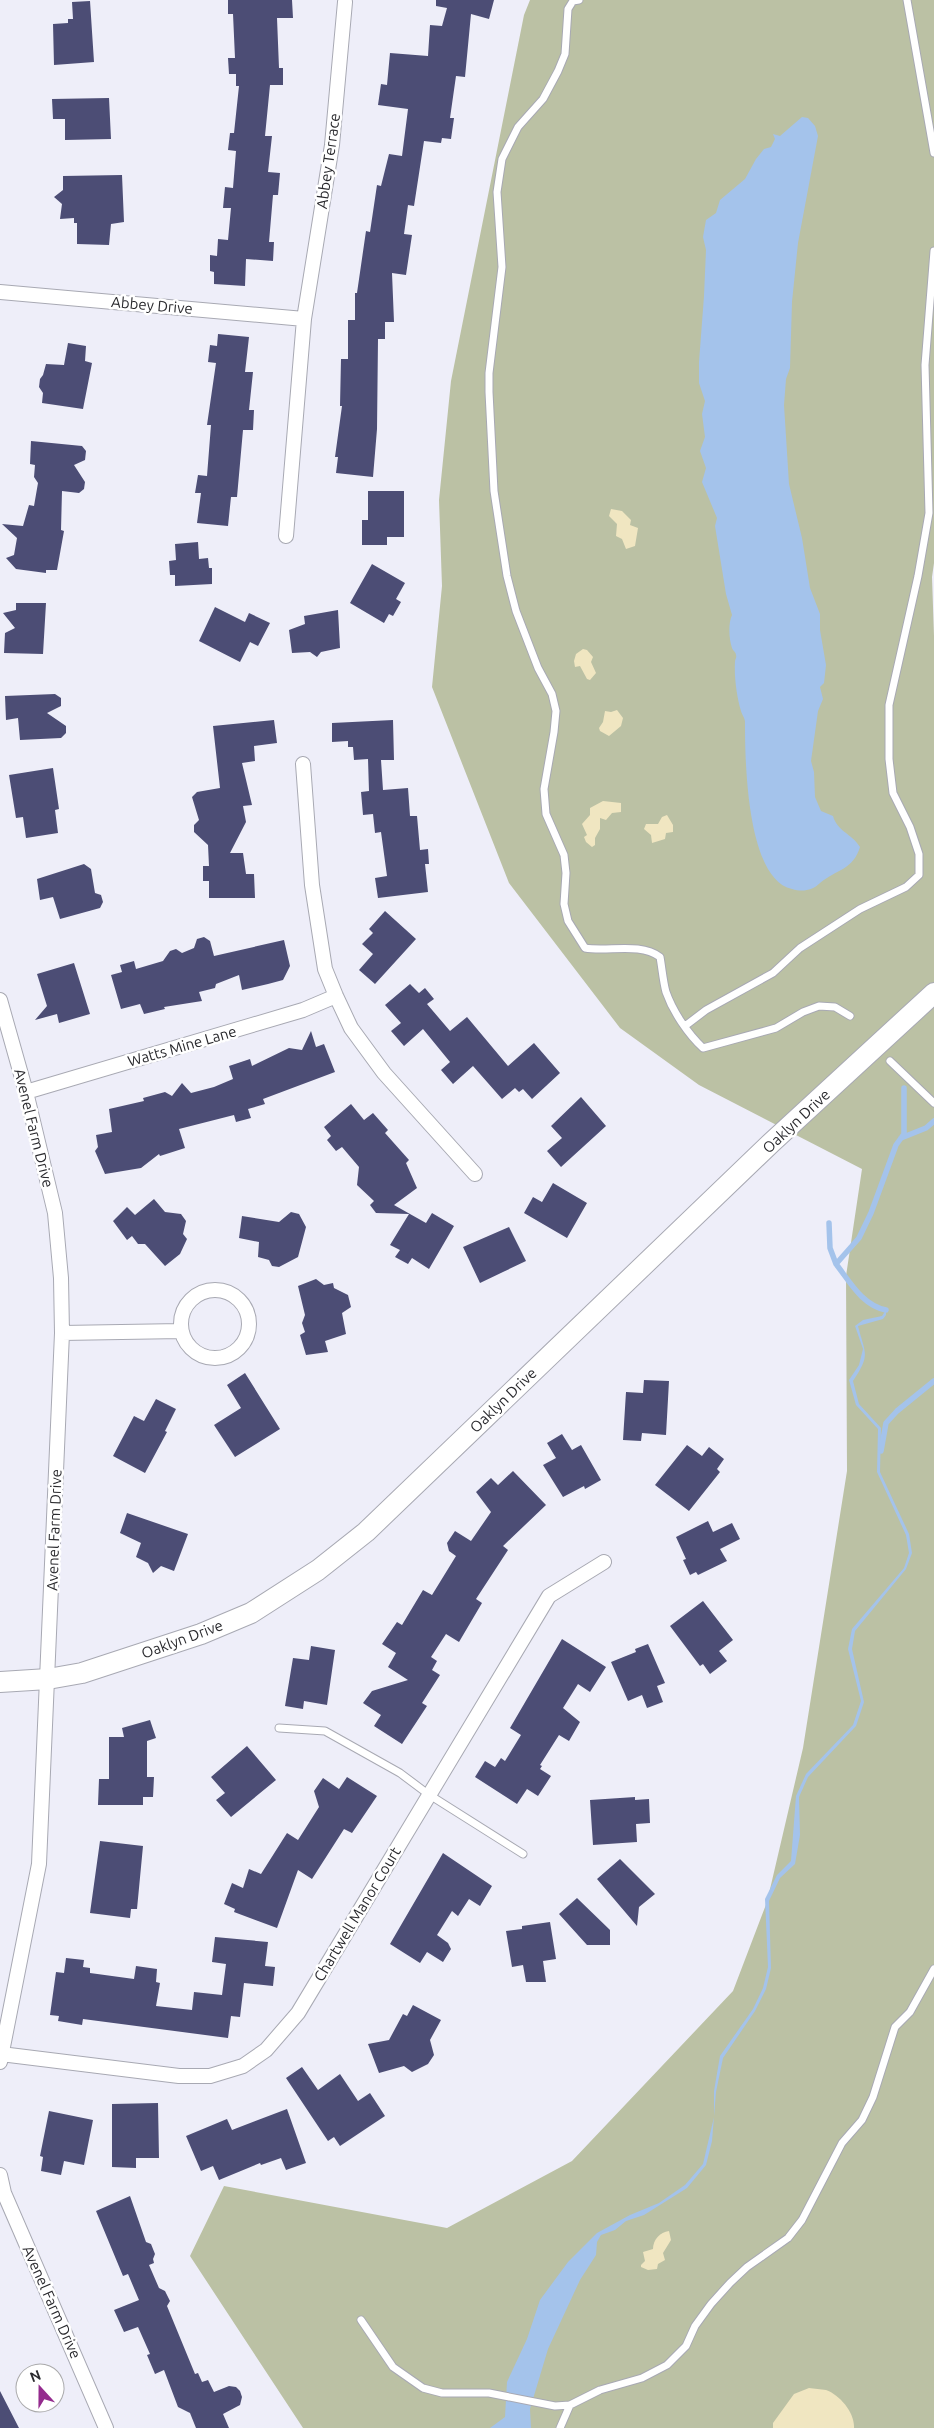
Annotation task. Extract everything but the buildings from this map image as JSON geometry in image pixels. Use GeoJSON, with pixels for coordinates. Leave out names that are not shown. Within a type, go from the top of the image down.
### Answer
{"type":"FeatureCollection","features":[{"type":"Feature","properties":{"kind":"street","name":"Abbey Terrace"},"geometry":{"type":"LineString","coordinates":[[286,536],[304,319],[332,145],[345,1]]}},
{"type":"Feature","properties":{"kind":"street","name":"Abbey Drive"},"geometry":{"type":"LineString","coordinates":[[0,292],[304,319]]}},
{"type":"Feature","properties":{"kind":"street"},"geometry":{"type":"LineString","coordinates":[[303,764],[312,885],[325,969],[336,996],[351,1028],[384,1074],[475,1174]]}},
{"type":"Feature","properties":{"kind":"street","name":"Oaklyn Drive"},"geometry":{"type":"LineString","coordinates":[[0,1682],[48,1679],[82,1673],[201,1634],[251,1613],[318,1570],[366,1532],[764,1150],[934,993]]}},
{"type":"Feature","properties":{"kind":"street","name":"Watts Mine Lane"},"geometry":{"type":"LineString","coordinates":[[26,1092],[303,1010],[336,996]]}},
{"type":"Feature","properties":{"kind":"street","name":"Avenel Farm Drive"},"geometry":{"type":"LineString","coordinates":[[0,1000],[26,1092],[55,1213],[61,1278],[62,1333],[39,1864],[1,2058]]}},
{"type":"Feature","properties":{"kind":"street"},"geometry":{"type":"LineString","coordinates":[[214,1289],[231,1294],[245,1305],[249,1316],[250,1328],[241,1348],[222,1358],[211,1358],[201,1355],[192,1349],[181,1331],[181,1319],[184,1308],[192,1298],[202,1292],[214,1289]]}},
{"type":"Feature","properties":{"kind":"street"},"geometry":{"type":"LineString","coordinates":[[62,1333],[181,1331]]}},
{"type":"Feature","properties":{"kind":"street","name":"Chartwell Manor Court"},"geometry":{"type":"LineString","coordinates":[[1,2058],[179,2076],[210,2076],[243,2066],[266,2050],[298,2013],[428,1794],[549,1596],[604,1562]]}},
{"type":"Feature","properties":{"kind":"street","name":"Avenel Farm Drive"},"geometry":{"type":"LineString","coordinates":[[0,2175],[4,2193],[106,2428]]}},
{"type":"Feature","properties":{"kind":"lane"},"geometry":{"type":"LineString","coordinates":[[578,0],[573,1],[568,9],[565,54],[558,71],[543,99],[518,127],[502,159],[498,176],[497,210],[502,267],[489,372],[494,491],[507,576],[516,611],[538,668],[552,694],[556,711],[544,789],[546,814],[564,855],[566,873],[564,904],[568,922],[585,948],[652,951],[660,957],[666,992],[690,1036],[703,1048],[776,1028],[803,1012],[819,1006],[834,1007],[850,1016]]}},
{"type":"Feature","properties":{"kind":"lane"},"geometry":{"type":"LineString","coordinates":[[907,0],[934,153]]}},
{"type":"Feature","properties":{"kind":"lane"},"geometry":{"type":"LineString","coordinates":[[685,1026],[706,1010],[772,973],[800,948],[860,909],[906,887],[919,875],[919,854],[910,827],[893,793],[889,759],[889,705],[918,576],[929,513],[925,365],[934,251]]}},
{"type":"Feature","properties":{"kind":"lane"},"geometry":{"type":"LineString","coordinates":[[890,1061],[934,1103]]}},
{"type":"Feature","properties":{"kind":"lane"},"geometry":{"type":"LineString","coordinates":[[279,1728],[325,1731],[400,1773],[428,1794],[523,1854]]}},
{"type":"Feature","properties":{"kind":"lane"},"geometry":{"type":"LineString","coordinates":[[362,2320],[393,2367],[423,2388],[442,2393],[471,2392],[499,2395],[555,2406],[570,2405],[600,2390],[642,2378],[667,2365],[686,2346],[696,2326],[711,2304],[730,2283],[747,2267],[788,2238],[802,2220],[842,2143],[862,2120],[873,2097],[895,2027],[910,2012],[934,1968]]}},
{"type":"Feature","properties":{"kind":"lane"},"geometry":{"type":"LineString","coordinates":[[560,2428],[570,2405]]}},
{"type":"Feature","properties":{"kind":"green space"},"geometry":{"type":"Polygon","coordinates":[[[530,0],[934,0],[934,563],[932,577],[934,636],[934,2428],[303,2428],[190,2256],[224,2186],[447,2228],[572,2161],[733,1991],[767,1902],[803,1748],[847,1471],[846,1276],[862,1169],[699,1085],[620,1028],[509,883],[432,687],[442,586],[439,500],[451,381],[524,15],[530,0]]]}},
{"type":"Feature","properties":{"kind":"sand"},"geometry":{"type":"Polygon","coordinates":[[[611,509],[622,511],[631,520],[630,525],[638,528],[635,546],[626,549],[622,539],[616,536],[617,524],[609,516],[611,509]]]}},
{"type":"Feature","properties":{"kind":"sand"},"geometry":{"type":"Polygon","coordinates":[[[583,649],[587,650],[593,657],[591,662],[596,673],[590,680],[587,679],[580,666],[575,667],[576,654],[583,649]]]}},
{"type":"Feature","properties":{"kind":"sand"},"geometry":{"type":"Polygon","coordinates":[[[617,710],[623,718],[621,726],[609,736],[600,731],[599,728],[603,722],[605,711],[617,710]]]}},
{"type":"Feature","properties":{"kind":"sand"},"geometry":{"type":"Polygon","coordinates":[[[603,801],[621,803],[621,812],[612,813],[606,820],[600,818],[600,829],[595,838],[595,845],[592,847],[586,842],[584,837],[587,835],[582,824],[590,815],[590,808],[603,801]]]}},
{"type":"Feature","properties":{"kind":"sand"},"geometry":{"type":"Polygon","coordinates":[[[667,815],[673,825],[673,832],[666,833],[665,839],[652,843],[651,835],[644,829],[646,824],[658,824],[662,817],[667,815]]]}},
{"type":"Feature","properties":{"kind":"sand"},"geometry":{"type":"Polygon","coordinates":[[[669,2231],[671,2240],[663,2253],[665,2260],[658,2264],[657,2269],[648,2270],[641,2267],[645,2261],[643,2252],[653,2249],[658,2237],[669,2231]]]}},
{"type":"Feature","properties":{"kind":"sand"},"geometry":{"type":"Polygon","coordinates":[[[809,2388],[826,2390],[841,2400],[852,2416],[854,2428],[773,2428],[773,2423],[794,2394],[809,2388]]]}},
{"type":"Feature","properties":{"kind":"water"},"geometry":{"type":"Polygon","coordinates":[[[802,117],[808,118],[815,126],[818,136],[798,243],[792,302],[790,368],[786,379],[784,405],[789,484],[802,538],[810,588],[820,614],[820,630],[826,665],[824,683],[820,687],[823,699],[818,711],[811,761],[814,772],[815,797],[821,811],[833,816],[841,829],[860,847],[857,855],[849,865],[826,878],[814,888],[803,891],[792,889],[777,880],[765,864],[751,815],[746,762],[745,721],[741,712],[736,687],[736,653],[732,648],[730,636],[732,615],[726,594],[715,526],[717,518],[702,482],[706,468],[700,451],[705,437],[702,414],[705,401],[699,383],[706,250],[703,237],[706,220],[716,213],[720,200],[745,179],[764,149],[771,147],[775,139],[773,134],[780,136],[802,117]]]}},
{"type":"Feature","properties":{"kind":"water"},"geometry":{"type":"Polygon","coordinates":[[[886,1310],[886,1315],[883,1319],[858,1326],[865,1354],[859,1372],[853,1381],[859,1404],[881,1428],[880,1472],[909,1534],[912,1553],[906,1569],[855,1631],[852,1649],[864,1702],[856,1726],[808,1777],[799,1797],[800,1835],[795,1864],[780,1878],[769,1901],[771,1968],[766,1989],[755,2011],[723,2058],[716,2092],[714,2116],[714,2091],[720,2056],[753,2009],[763,1988],[768,1967],[765,1899],[777,1875],[791,1861],[796,1796],[806,1774],[853,1725],[861,1701],[848,1649],[852,1629],[904,1568],[909,1553],[906,1535],[877,1472],[878,1429],[856,1405],[849,1380],[859,1365],[863,1349],[855,1326],[863,1320],[882,1316],[886,1310]]]}},
{"type":"Feature","properties":{"kind":"water"},"geometry":{"type":"Polygon","coordinates":[[[714,2117],[712,2141],[706,2165],[687,2188],[644,2215],[626,2221],[615,2230],[601,2235],[597,2242],[596,2255],[580,2280],[548,2349],[530,2409],[531,2428],[490,2428],[505,2417],[507,2382],[527,2339],[540,2300],[568,2262],[597,2233],[630,2215],[659,2203],[685,2185],[703,2164],[714,2117]]]}},
{"type":"Feature","properties":{"kind":"waterway"},"geometry":{"type":"LineString","coordinates":[[886,1310],[863,1298],[836,1264],[859,1238],[871,1213],[896,1145],[904,1134],[904,1088]]}},
{"type":"Feature","properties":{"kind":"waterway"},"geometry":{"type":"LineString","coordinates":[[901,1138],[926,1128],[934,1121]]}},
{"type":"Feature","properties":{"kind":"waterway"},"geometry":{"type":"LineString","coordinates":[[829,1223],[830,1248],[836,1264]]}},
{"type":"Feature","properties":{"kind":"waterway"},"geometry":{"type":"LineString","coordinates":[[881,1451],[886,1423],[897,1411],[934,1381]]}}]}
